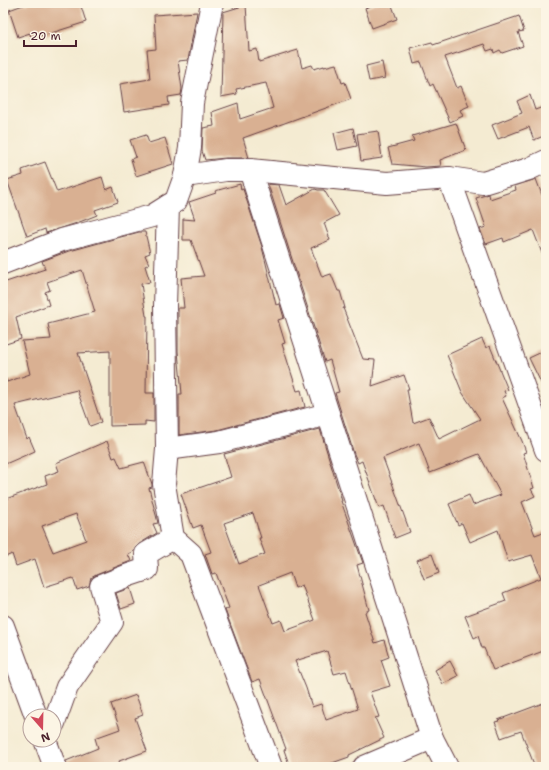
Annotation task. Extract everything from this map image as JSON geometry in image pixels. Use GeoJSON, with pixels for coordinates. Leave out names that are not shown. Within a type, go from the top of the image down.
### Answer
{"type":"FeatureCollection","features":[{"type":"Feature","properties":{"kind":"street"},"geometry":{"type":"LineString","coordinates":[[3,263],[62,240],[152,216],[176,201],[185,176],[190,148],[192,103],[212,3]]}},
{"type":"Feature","properties":{"kind":"street"},"geometry":{"type":"LineString","coordinates":[[185,176],[226,170],[250,170],[387,183],[449,178],[483,183],[529,169],[546,160]]}},
{"type":"Feature","properties":{"kind":"street"},"geometry":{"type":"LineString","coordinates":[[250,170],[432,738],[447,767]]}},
{"type":"Feature","properties":{"kind":"street"},"geometry":{"type":"LineString","coordinates":[[449,178],[546,450]]}},
{"type":"Feature","properties":{"kind":"street"},"geometry":{"type":"LineString","coordinates":[[168,206],[165,306],[168,449],[164,484],[173,538],[191,554],[271,767]]}},
{"type":"Feature","properties":{"kind":"street"},"geometry":{"type":"LineString","coordinates":[[168,449],[219,442],[328,414]]}},
{"type":"Feature","properties":{"kind":"street"},"geometry":{"type":"LineString","coordinates":[[59,708],[67,687],[112,622],[102,586],[147,569],[146,554],[173,538]]}},
{"type":"Feature","properties":{"kind":"street"},"geometry":{"type":"LineString","coordinates":[[3,626],[33,708]]}},
{"type":"Feature","properties":{"kind":"street"},"geometry":{"type":"LineString","coordinates":[[364,767],[432,738]]}},
{"type":"Feature","properties":{"kind":"street"},"geometry":{"type":"LineString","coordinates":[[48,748],[55,767]]}},
{"type":"Feature","properties":{"kind":"building"},"geometry":{"type":"Polygon","coordinates":[[[29,3],[80,3],[86,22],[42,36],[31,38],[30,33],[18,37],[9,10],[29,3]]]}},
{"type":"Feature","properties":{"kind":"building"},"geometry":{"type":"Polygon","coordinates":[[[379,3],[391,3],[397,19],[372,28],[365,8],[379,3]]]}},
{"type":"Feature","properties":{"kind":"building"},"geometry":{"type":"Polygon","coordinates":[[[246,5],[249,51],[257,49],[259,62],[298,50],[302,68],[312,65],[314,69],[336,64],[342,83],[345,82],[351,99],[243,138],[249,158],[205,160],[202,151],[203,128],[214,126],[212,112],[238,103],[240,119],[273,108],[266,83],[236,89],[237,94],[221,97],[223,12],[246,5]]]}},
{"type":"Feature","properties":{"kind":"building"},"geometry":{"type":"Polygon","coordinates":[[[197,12],[188,60],[178,61],[182,89],[181,95],[168,97],[169,105],[124,112],[120,84],[150,79],[147,50],[156,49],[154,15],[197,12]]]}},
{"type":"Feature","properties":{"kind":"building"},"geometry":{"type":"Polygon","coordinates":[[[519,16],[524,31],[518,32],[523,46],[502,53],[500,50],[494,53],[493,49],[487,51],[484,44],[445,57],[457,88],[461,86],[469,106],[460,110],[463,116],[450,122],[433,84],[430,86],[421,62],[414,64],[410,48],[432,42],[433,45],[519,16]]]}},
{"type":"Feature","properties":{"kind":"building"},"geometry":{"type":"Polygon","coordinates":[[[382,62],[385,78],[369,81],[366,66],[382,62]]]}},
{"type":"Feature","properties":{"kind":"building"},"geometry":{"type":"Polygon","coordinates":[[[530,95],[535,110],[546,106],[546,135],[534,140],[529,127],[498,139],[492,125],[522,113],[517,101],[530,95]]]}},
{"type":"Feature","properties":{"kind":"building"},"geometry":{"type":"Polygon","coordinates":[[[456,123],[466,150],[440,160],[441,166],[426,167],[392,164],[388,148],[414,141],[412,136],[456,123]]]}},
{"type":"Feature","properties":{"kind":"building"},"geometry":{"type":"Polygon","coordinates":[[[353,128],[357,146],[338,150],[334,133],[353,128]]]}},
{"type":"Feature","properties":{"kind":"building"},"geometry":{"type":"Polygon","coordinates":[[[378,131],[382,158],[361,161],[357,134],[378,131]]]}},
{"type":"Feature","properties":{"kind":"building"},"geometry":{"type":"Polygon","coordinates":[[[146,135],[149,143],[165,138],[173,164],[136,176],[131,159],[136,157],[130,140],[146,135]]]}},
{"type":"Feature","properties":{"kind":"building"},"geometry":{"type":"Polygon","coordinates":[[[45,162],[57,192],[102,177],[106,190],[113,187],[118,202],[95,210],[97,215],[77,223],[46,233],[45,229],[27,236],[7,180],[23,175],[22,170],[45,162]]]}},
{"type":"Feature","properties":{"kind":"building"},"geometry":{"type":"Polygon","coordinates":[[[536,179],[542,195],[546,194],[546,261],[533,230],[504,242],[503,238],[486,244],[480,229],[486,227],[476,198],[489,194],[490,199],[516,190],[515,186],[536,179]]]}},
{"type":"Feature","properties":{"kind":"building"},"geometry":{"type":"Polygon","coordinates":[[[240,184],[262,247],[276,305],[280,304],[284,318],[278,320],[285,343],[282,344],[297,391],[301,390],[305,407],[217,430],[179,435],[179,394],[182,394],[178,351],[178,308],[184,308],[181,278],[204,276],[191,240],[183,240],[183,219],[195,220],[189,202],[216,193],[215,191],[240,184]]]}},
{"type":"Feature","properties":{"kind":"building"},"geometry":{"type":"Polygon","coordinates":[[[268,184],[279,185],[286,205],[315,189],[324,190],[339,215],[324,223],[330,240],[311,248],[322,277],[331,274],[338,291],[340,291],[345,308],[343,308],[363,359],[375,360],[372,386],[404,375],[409,389],[407,389],[413,423],[429,417],[439,439],[480,419],[462,392],[447,355],[482,339],[486,348],[490,346],[508,390],[504,391],[506,396],[502,398],[526,452],[523,453],[534,488],[531,489],[535,496],[522,502],[535,535],[546,531],[546,650],[493,670],[478,636],[474,638],[465,616],[506,601],[503,593],[541,578],[532,555],[508,562],[498,530],[470,542],[462,523],[458,525],[449,504],[469,495],[473,505],[501,495],[479,454],[430,473],[419,443],[383,458],[410,532],[395,538],[384,506],[379,508],[362,461],[358,463],[354,454],[335,393],[339,392],[330,360],[325,362],[268,184]]]}},
{"type":"Feature","properties":{"kind":"building"},"geometry":{"type":"Polygon","coordinates":[[[139,232],[145,232],[150,253],[145,255],[149,264],[145,266],[150,282],[141,284],[147,316],[146,393],[154,393],[154,422],[145,421],[145,425],[110,426],[110,351],[78,353],[101,422],[90,426],[77,390],[15,405],[27,439],[29,437],[35,451],[3,465],[3,377],[5,377],[7,382],[30,374],[22,341],[51,339],[48,324],[95,312],[82,270],[47,282],[50,290],[45,292],[49,305],[16,317],[21,339],[3,345],[3,283],[45,269],[42,261],[66,252],[139,232]]]}},
{"type":"Feature","properties":{"kind":"building"},"geometry":{"type":"Polygon","coordinates":[[[546,350],[546,393],[529,358],[546,350]]]}},
{"type":"Feature","properties":{"kind":"building"},"geometry":{"type":"Polygon","coordinates":[[[320,429],[341,501],[363,563],[357,565],[369,610],[365,612],[375,643],[384,640],[389,657],[381,660],[390,686],[370,692],[379,717],[375,718],[384,738],[349,755],[349,757],[321,767],[290,767],[284,750],[286,749],[260,679],[252,682],[225,610],[229,608],[216,573],[212,574],[205,554],[211,552],[201,525],[193,528],[181,494],[231,477],[224,454],[320,429]],[[253,513],[224,523],[239,564],[265,554],[259,538],[261,538],[253,513]],[[290,573],[259,585],[273,623],[281,620],[285,631],[315,620],[302,585],[295,588],[290,573]],[[327,651],[295,661],[312,707],[321,704],[326,720],[358,709],[346,671],[334,674],[327,651]]]}},
{"type":"Feature","properties":{"kind":"building"},"geometry":{"type":"Polygon","coordinates":[[[107,441],[113,458],[116,457],[121,468],[144,462],[152,484],[152,487],[149,488],[158,523],[153,524],[157,533],[139,544],[134,551],[128,554],[131,561],[96,575],[91,578],[89,586],[77,590],[73,578],[44,587],[35,559],[16,566],[12,554],[3,558],[3,500],[47,484],[45,476],[59,471],[56,463],[107,441]],[[76,514],[42,526],[53,552],[86,540],[76,514]]]}},
{"type":"Feature","properties":{"kind":"building"},"geometry":{"type":"Polygon","coordinates":[[[432,554],[439,573],[424,579],[417,560],[432,554]]]}},
{"type":"Feature","properties":{"kind":"building"},"geometry":{"type":"Polygon","coordinates":[[[130,588],[135,604],[121,609],[116,593],[130,588]]]}},
{"type":"Feature","properties":{"kind":"building"},"geometry":{"type":"Polygon","coordinates":[[[450,661],[458,676],[443,684],[435,670],[450,661]]]}},
{"type":"Feature","properties":{"kind":"building"},"geometry":{"type":"Polygon","coordinates":[[[136,695],[143,715],[135,718],[147,751],[119,761],[121,767],[67,767],[66,761],[98,748],[95,738],[120,729],[111,704],[136,695]]]}},
{"type":"Feature","properties":{"kind":"building"},"geometry":{"type":"Polygon","coordinates":[[[546,702],[546,767],[535,767],[521,731],[501,738],[495,722],[546,702]]]}}]}
